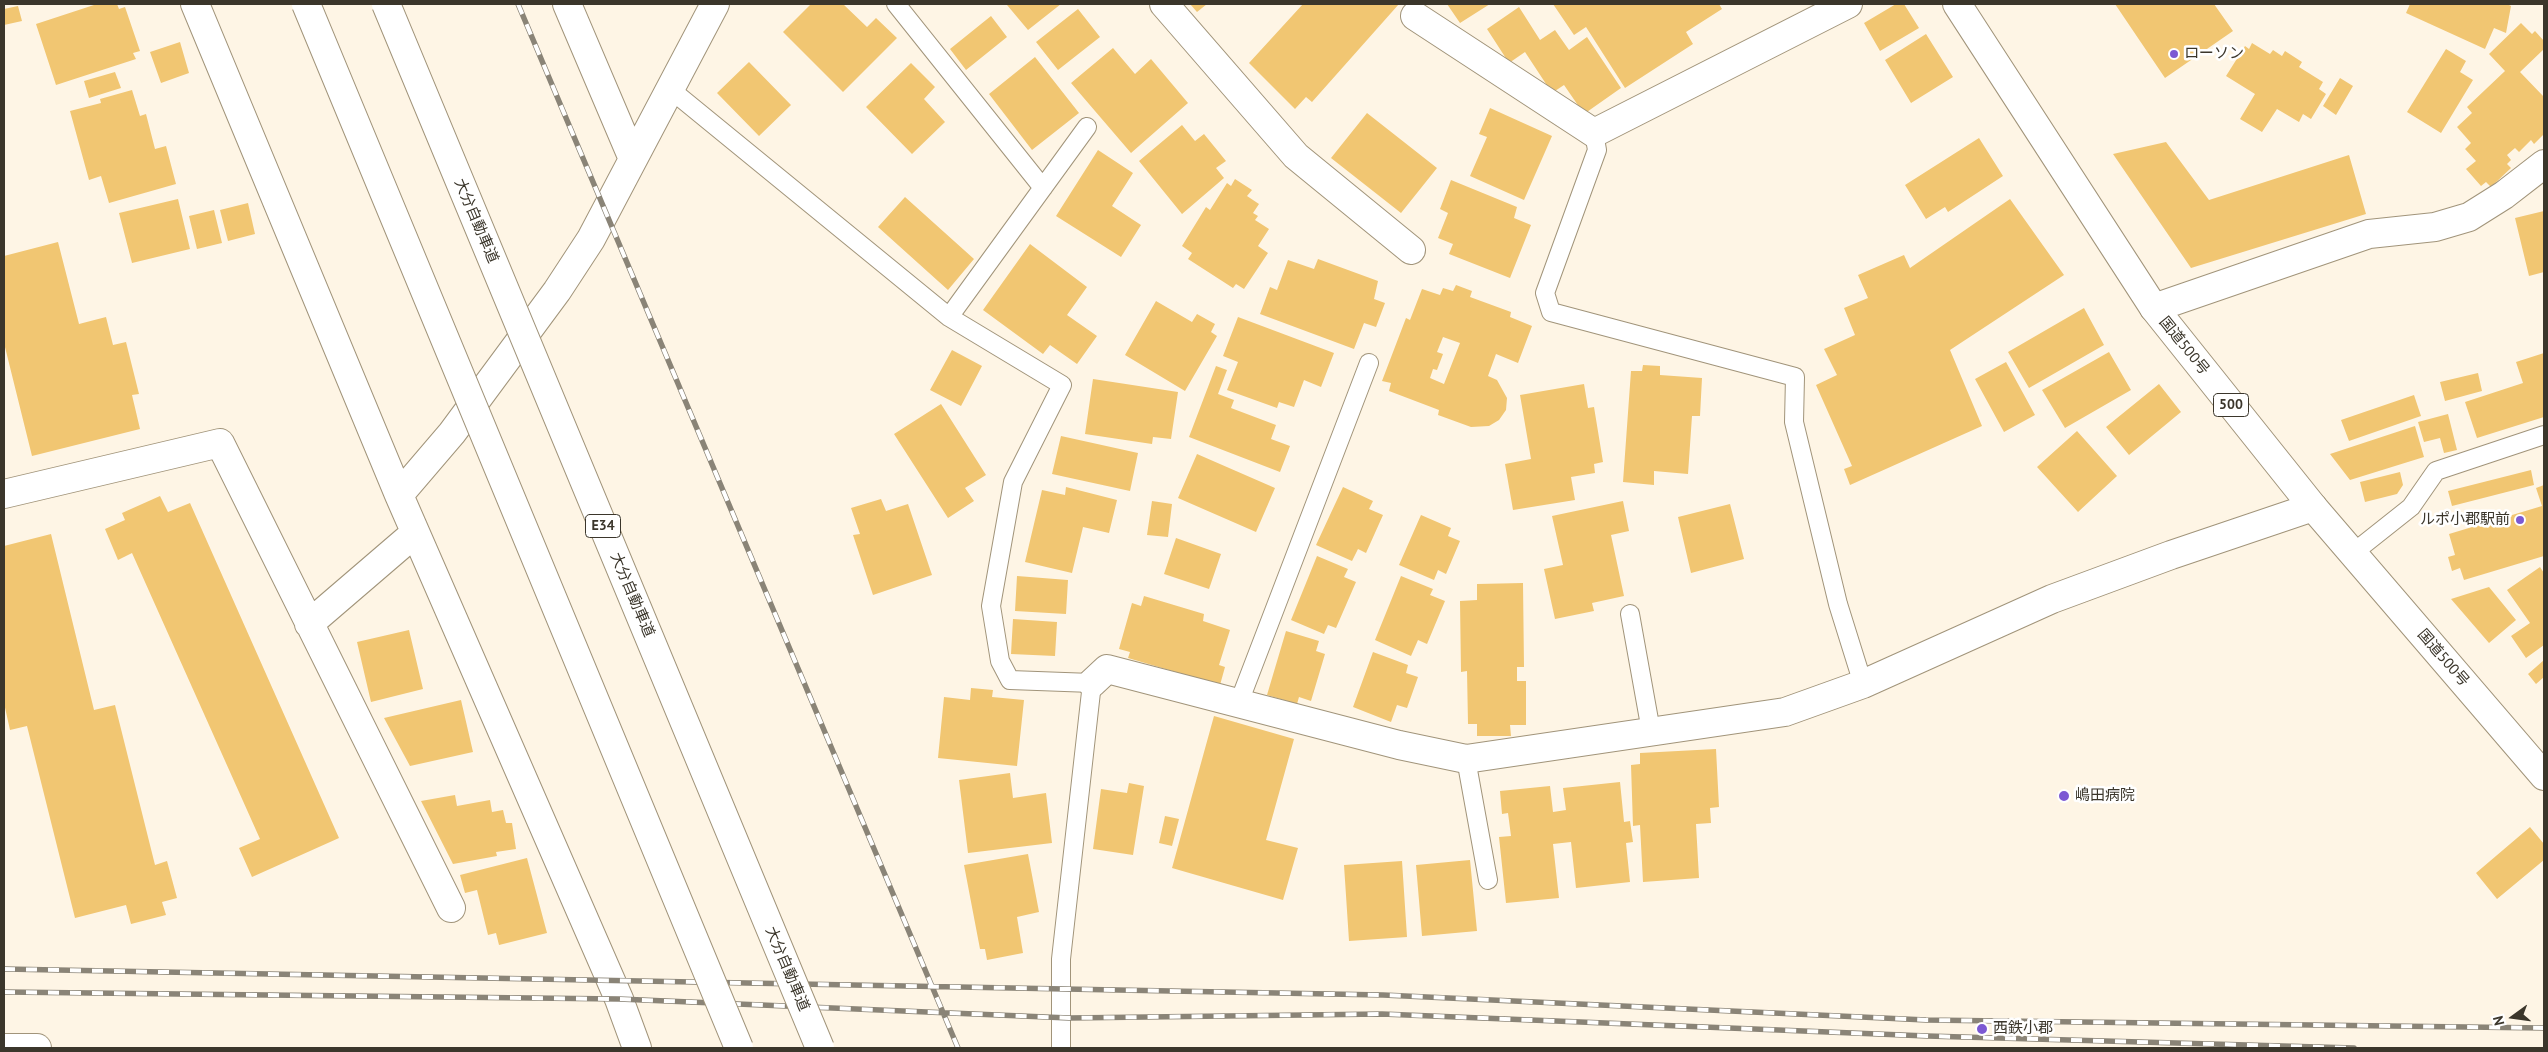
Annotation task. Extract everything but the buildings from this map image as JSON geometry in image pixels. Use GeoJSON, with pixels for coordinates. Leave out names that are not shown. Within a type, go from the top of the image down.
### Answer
{"type":"FeatureCollection","features":[{"type":"Feature","properties":{"kind":"main road"},"geometry":{"type":"LineString","coordinates":[[196,4],[415,533],[619,999],[637,1048]]}},
{"type":"Feature","properties":{"kind":"main road"},"geometry":{"type":"LineString","coordinates":[[306,4],[739,1048]]}},
{"type":"Feature","properties":{"kind":"main road","name":"大分自動車道"},"geometry":{"type":"LineString","coordinates":[[386,4],[820,1048]]}},
{"type":"Feature","properties":{"kind":"main road"},"geometry":{"type":"LineString","coordinates":[[567,4],[633,159]]}},
{"type":"Feature","properties":{"kind":"main road"},"geometry":{"type":"LineString","coordinates":[[399,495],[452,433],[557,291],[591,239],[715,4]]}},
{"type":"Feature","properties":{"kind":"main road"},"geometry":{"type":"LineString","coordinates":[[1164,4],[1296,156],[1411,250]]}},
{"type":"Feature","properties":{"kind":"main road"},"geometry":{"type":"LineString","coordinates":[[1415,16],[1594,133],[1848,4]]}},
{"type":"Feature","properties":{"kind":"main road","name":"国道500号"},"geometry":{"type":"LineString","coordinates":[[1957,4],[2154,308],[2314,507],[2544,776]]}},
{"type":"Feature","properties":{"kind":"main road"},"geometry":{"type":"LineString","coordinates":[[2154,308],[2369,234],[2435,227],[2469,216],[2504,195],[2544,164]]}},
{"type":"Feature","properties":{"kind":"main road"},"geometry":{"type":"LineString","coordinates":[[4,494],[220,443],[451,908]]}},
{"type":"Feature","properties":{"kind":"main road"},"geometry":{"type":"LineString","coordinates":[[1092,683],[1107,669],[1399,746],[1466,759],[1785,712],[1863,684],[2052,599],[2171,555],[2314,507]]}},
{"type":"Feature","properties":{"kind":"main road"},"geometry":{"type":"LineString","coordinates":[[309,624],[415,533]]}},
{"type":"Feature","properties":{"kind":"main road"},"geometry":{"type":"LineString","coordinates":[[4,1048],[37,1048]]}},
{"type":"Feature","properties":{"kind":"lane"},"geometry":{"type":"LineString","coordinates":[[896,4],[1043,188]]}},
{"type":"Feature","properties":{"kind":"lane"},"geometry":{"type":"LineString","coordinates":[[670,89],[949,317],[1062,385],[1013,482],[991,606],[1000,661],[1010,680],[1092,683],[1061,959],[1060,1048]]}},
{"type":"Feature","properties":{"kind":"lane"},"geometry":{"type":"LineString","coordinates":[[949,317],[1087,126]]}},
{"type":"Feature","properties":{"kind":"lane"},"geometry":{"type":"LineString","coordinates":[[1594,133],[1597,150],[1545,292],[1551,312],[1795,377],[1794,422],[1838,604],[1863,684]]}},
{"type":"Feature","properties":{"kind":"lane"},"geometry":{"type":"LineString","coordinates":[[1238,705],[1369,363]]}},
{"type":"Feature","properties":{"kind":"lane"},"geometry":{"type":"LineString","coordinates":[[2353,553],[2411,507],[2436,471],[2544,435]]}},
{"type":"Feature","properties":{"kind":"lane"},"geometry":{"type":"LineString","coordinates":[[1630,614],[1651,731]]}},
{"type":"Feature","properties":{"kind":"lane"},"geometry":{"type":"LineString","coordinates":[[1466,759],[1488,880]]}},
{"type":"Feature","properties":{"kind":"railway"},"geometry":{"type":"LineString","coordinates":[[518,4],[958,1048]]}},
{"type":"Feature","properties":{"kind":"railway"},"geometry":{"type":"LineString","coordinates":[[4,969],[1383,995],[1926,1020],[2544,1028]]}},
{"type":"Feature","properties":{"kind":"railway"},"geometry":{"type":"LineString","coordinates":[[4,992],[619,999],[1069,1018],[1382,1014],[1927,1036],[2354,1048]]}},
{"type":"Feature","properties":{"kind":"place","name":"ローソン"},"geometry":{"type":"Point","coordinates":[2174,54]}},
{"type":"Feature","properties":{"kind":"place","name":"ルポ小郡駅前"},"geometry":{"type":"Point","coordinates":[2520,520]}},
{"type":"Feature","properties":{"kind":"place","name":"嶋田病院"},"geometry":{"type":"Point","coordinates":[2064,796]}},
{"type":"Feature","properties":{"kind":"place","name":"西鉄小郡"},"geometry":{"type":"Point","coordinates":[1982,1029]}}]}
